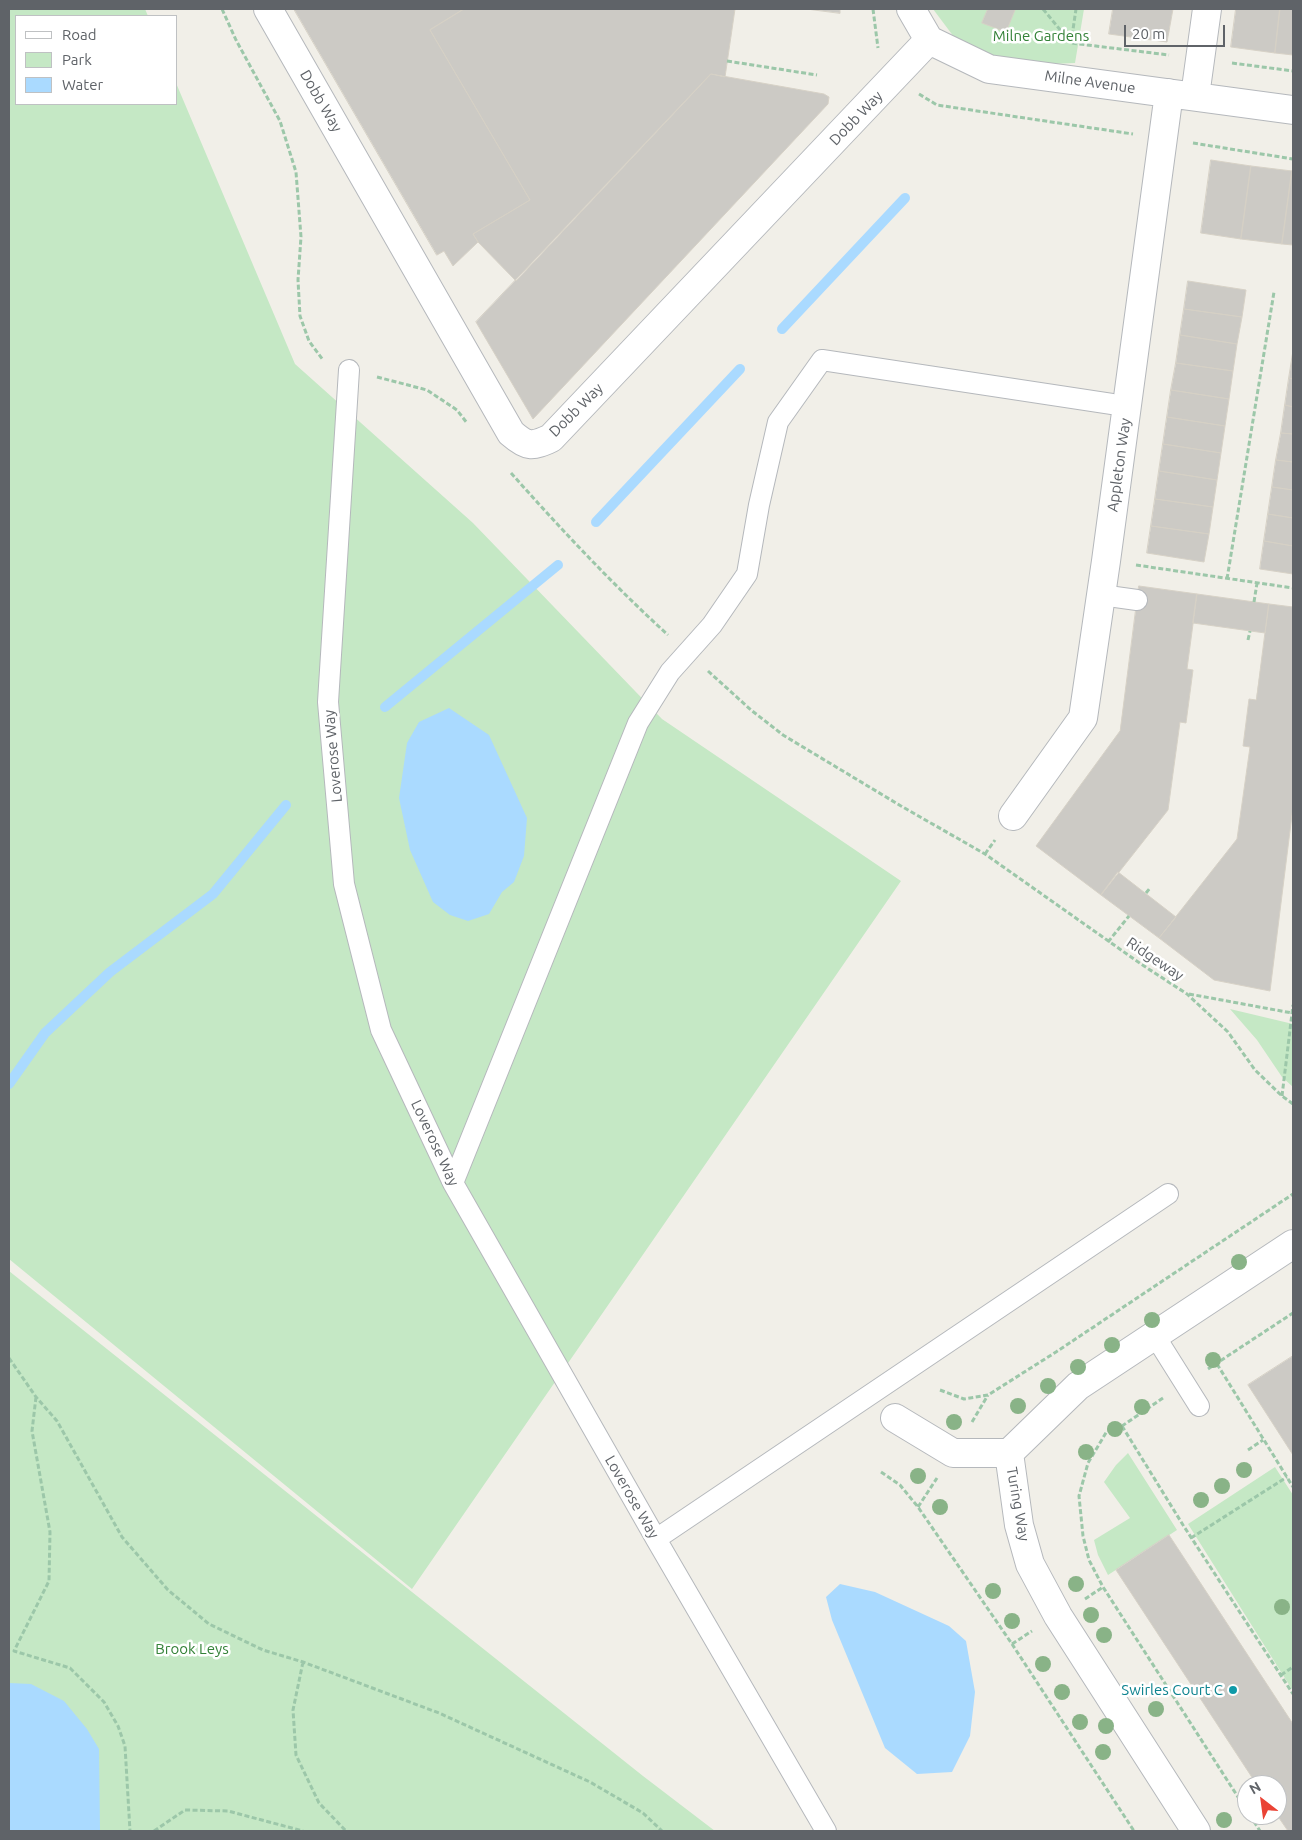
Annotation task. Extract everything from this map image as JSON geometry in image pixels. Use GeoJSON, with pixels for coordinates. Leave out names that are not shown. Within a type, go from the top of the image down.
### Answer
{"type":"FeatureCollection","features":[{"type":"Feature","properties":{"kind":"street","name":"Dobb Way"},"geometry":{"type":"LineString","coordinates":[[268,9],[511,433],[521,442],[536,445],[551,438],[929,40]]}},
{"type":"Feature","properties":{"kind":"street"},"geometry":{"type":"LineString","coordinates":[[911,9],[929,40]]}},
{"type":"Feature","properties":{"kind":"street","name":"Appleton Way"},"geometry":{"type":"LineString","coordinates":[[1013,816],[1083,718],[1164,139],[1182,94],[1207,9]]}},
{"type":"Feature","properties":{"kind":"street","name":"Milne Avenue"},"geometry":{"type":"LineString","coordinates":[[929,40],[989,68],[1293,110]]}},
{"type":"Feature","properties":{"kind":"street","name":"Turing Way"},"geometry":{"type":"LineString","coordinates":[[1196,1831],[1058,1616],[1030,1564],[1019,1525],[1008,1453],[1078,1386],[1293,1244]]}},
{"type":"Feature","properties":{"kind":"street"},"geometry":{"type":"LineString","coordinates":[[895,1418],[953,1453],[1008,1453]]}},
{"type":"Feature","properties":{"kind":"lane"},"geometry":{"type":"LineString","coordinates":[[453,1183],[638,723],[670,672],[712,625],[747,574],[758,505],[778,422],[822,360],[1112,404]]}},
{"type":"Feature","properties":{"kind":"lane","name":"Loverose Way"},"geometry":{"type":"LineString","coordinates":[[349,370],[328,702],[344,884],[381,1030],[453,1183],[656,1539],[826,1831]]}},
{"type":"Feature","properties":{"kind":"lane"},"geometry":{"type":"LineString","coordinates":[[1101,595],[1137,600]]}},
{"type":"Feature","properties":{"kind":"lane"},"geometry":{"type":"LineString","coordinates":[[656,1539],[1168,1194]]}},
{"type":"Feature","properties":{"kind":"lane"},"geometry":{"type":"LineString","coordinates":[[1155,1336],[1199,1406]]}},
{"type":"Feature","properties":{"kind":"path"},"geometry":{"type":"LineString","coordinates":[[873,9],[877,46],[894,78],[937,105],[1293,159]]}},
{"type":"Feature","properties":{"kind":"path"},"geometry":{"type":"LineString","coordinates":[[1043,9],[1071,44]]}},
{"type":"Feature","properties":{"kind":"path"},"geometry":{"type":"LineString","coordinates":[[1066,78],[1076,9]]}},
{"type":"Feature","properties":{"kind":"path"},"geometry":{"type":"LineString","coordinates":[[727,61],[817,75]]}},
{"type":"Feature","properties":{"kind":"path"},"geometry":{"type":"LineString","coordinates":[[1228,579],[1274,292]]}},
{"type":"Feature","properties":{"kind":"path"},"geometry":{"type":"LineString","coordinates":[[1106,561],[1293,588]]}},
{"type":"Feature","properties":{"kind":"path"},"geometry":{"type":"LineString","coordinates":[[1254,602],[1257,583]]}},
{"type":"Feature","properties":{"kind":"path"},"geometry":{"type":"LineString","coordinates":[[1248,640],[1250,631]]}},
{"type":"Feature","properties":{"kind":"path","name":"Ridgeway"},"geometry":{"type":"LineString","coordinates":[[985,854],[1108,942],[1187,994],[1228,1032],[1255,1070],[1293,1104]]}},
{"type":"Feature","properties":{"kind":"path"},"geometry":{"type":"LineString","coordinates":[[1146,894],[1150,888]]}},
{"type":"Feature","properties":{"kind":"path"},"geometry":{"type":"LineString","coordinates":[[1108,942],[1128,916]]}},
{"type":"Feature","properties":{"kind":"path"},"geometry":{"type":"LineString","coordinates":[[1187,994],[1292,1014]]}},
{"type":"Feature","properties":{"kind":"path"},"geometry":{"type":"LineString","coordinates":[[1282,1096],[1293,1005]]}},
{"type":"Feature","properties":{"kind":"path"},"geometry":{"type":"LineString","coordinates":[[940,1390],[964,1399],[988,1395],[1064,1347],[1293,1194]]}},
{"type":"Feature","properties":{"kind":"path"},"geometry":{"type":"LineString","coordinates":[[1237,1796],[1108,1596],[1089,1560],[1083,1536],[1079,1496],[1088,1463],[1107,1431],[1122,1426],[1293,1313]]}},
{"type":"Feature","properties":{"kind":"path"},"geometry":{"type":"LineString","coordinates":[[9,1358],[36,1396],[57,1421],[122,1537],[168,1590],[209,1624],[263,1650],[303,1662],[439,1713],[590,1782],[643,1813],[662,1831]]}},
{"type":"Feature","properties":{"kind":"path"},"geometry":{"type":"LineString","coordinates":[[1217,1364],[1293,1487]]}},
{"type":"Feature","properties":{"kind":"path"},"geometry":{"type":"LineString","coordinates":[[36,1396],[32,1431],[50,1532],[49,1580],[14,1651],[70,1668],[104,1702],[118,1726],[125,1746],[130,1831]]}},
{"type":"Feature","properties":{"kind":"path"},"geometry":{"type":"LineString","coordinates":[[1122,1426],[1191,1538],[1293,1694]]}},
{"type":"Feature","properties":{"kind":"path"},"geometry":{"type":"LineString","coordinates":[[1248,1450],[1263,1440]]}},
{"type":"Feature","properties":{"kind":"path"},"geometry":{"type":"LineString","coordinates":[[881,1472],[900,1485],[918,1507],[1012,1644],[1134,1831]]}},
{"type":"Feature","properties":{"kind":"path"},"geometry":{"type":"LineString","coordinates":[[1191,1538],[1287,1477]]}},
{"type":"Feature","properties":{"kind":"path"},"geometry":{"type":"LineString","coordinates":[[303,1662],[294,1710],[296,1755],[319,1803],[346,1831]]}},
{"type":"Feature","properties":{"kind":"path"},"geometry":{"type":"LineString","coordinates":[[1281,1675],[1293,1667]]}},
{"type":"Feature","properties":{"kind":"path"},"geometry":{"type":"LineString","coordinates":[[154,1831],[185,1810],[228,1811],[303,1831]]}},
{"type":"Feature","properties":{"kind":"green space"},"geometry":{"type":"Polygon","coordinates":[[[9,9],[145,9],[148,15],[15,15],[15,105],[178,105],[178,88],[295,364],[473,523],[662,719],[901,881],[412,1589],[9,1259],[9,9]]]}},
{"type":"Feature","properties":{"kind":"green space","name":"Milne Gardens"},"geometry":{"type":"Polygon","coordinates":[[[933,9],[1084,9],[1075,63],[1051,64],[998,59],[960,45],[933,9]]]}},
{"type":"Feature","properties":{"kind":"green space"},"geometry":{"type":"Polygon","coordinates":[[[1230,1009],[1293,1024],[1293,1087],[1282,1077],[1257,1040],[1230,1009]]]}},
{"type":"Feature","properties":{"kind":"green space","name":"Brook Leys"},"geometry":{"type":"Polygon","coordinates":[[[9,1271],[643,1776],[715,1831],[9,1831],[9,1271]]]}},
{"type":"Feature","properties":{"kind":"green space"},"geometry":{"type":"Polygon","coordinates":[[[1128,1453],[1177,1530],[1108,1575],[1098,1555],[1094,1540],[1130,1518],[1104,1482],[1116,1465],[1128,1453]]]}},
{"type":"Feature","properties":{"kind":"green space"},"geometry":{"type":"Polygon","coordinates":[[[1275,1467],[1293,1495],[1293,1691],[1188,1524],[1275,1467]]]}},
{"type":"Feature","properties":{"kind":"water"},"geometry":{"type":"Polygon","coordinates":[[[449,708],[489,735],[527,818],[524,856],[514,882],[502,892],[489,914],[468,921],[450,915],[433,902],[410,850],[399,798],[407,743],[419,722],[449,708]]]}},
{"type":"Feature","properties":{"kind":"water"},"geometry":{"type":"Polygon","coordinates":[[[840,1584],[875,1592],[949,1626],[966,1641],[975,1692],[970,1736],[952,1772],[917,1774],[885,1748],[832,1620],[826,1597],[840,1584]]]}},
{"type":"Feature","properties":{"kind":"water"},"geometry":{"type":"Polygon","coordinates":[[[9,1683],[31,1684],[64,1701],[87,1729],[99,1749],[100,1831],[9,1831],[9,1683]]]}},
{"type":"Feature","properties":{"kind":"building"},"geometry":{"type":"Polygon","coordinates":[[[294,9],[464,9],[430,30],[530,200],[473,234],[478,242],[453,266],[444,251],[437,255],[294,9]]]}},
{"type":"Feature","properties":{"kind":"building"},"geometry":{"type":"Polygon","coordinates":[[[464,9],[735,9],[725,77],[711,74],[516,281],[478,242],[473,234],[530,200],[430,30],[464,9]]]}},
{"type":"Feature","properties":{"kind":"building"},"geometry":{"type":"Polygon","coordinates":[[[807,9],[840,9],[840,13],[807,9]]]}},
{"type":"Feature","properties":{"kind":"building"},"geometry":{"type":"Polygon","coordinates":[[[988,9],[1015,10],[1006,32],[982,23],[988,9]]]}},
{"type":"Feature","properties":{"kind":"building"},"geometry":{"type":"Polygon","coordinates":[[[1113,9],[1173,9],[1167,42],[1109,34],[1113,9]]]}},
{"type":"Feature","properties":{"kind":"building"},"geometry":{"type":"Polygon","coordinates":[[[1236,9],[1280,9],[1275,53],[1231,47],[1236,9]]]}},
{"type":"Feature","properties":{"kind":"building"},"geometry":{"type":"Polygon","coordinates":[[[1280,9],[1293,9],[1293,55],[1275,53],[1280,9]]]}},
{"type":"Feature","properties":{"kind":"building"},"geometry":{"type":"Polygon","coordinates":[[[711,74],[824,94],[829,97],[828,104],[533,419],[476,322],[711,74]]]}},
{"type":"Feature","properties":{"kind":"building"},"geometry":{"type":"Polygon","coordinates":[[[1211,160],[1251,166],[1241,239],[1201,233],[1211,160]]]}},
{"type":"Feature","properties":{"kind":"building"},"geometry":{"type":"Polygon","coordinates":[[[1251,166],[1292,171],[1282,244],[1241,239],[1251,166]]]}},
{"type":"Feature","properties":{"kind":"building"},"geometry":{"type":"Polygon","coordinates":[[[1293,171],[1293,245],[1282,244],[1293,171]]]}},
{"type":"Feature","properties":{"kind":"building"},"geometry":{"type":"Polygon","coordinates":[[[1188,281],[1246,290],[1242,317],[1184,309],[1188,281]]]}},
{"type":"Feature","properties":{"kind":"building"},"geometry":{"type":"Polygon","coordinates":[[[1184,309],[1242,317],[1237,344],[1180,335],[1184,309]]]}},
{"type":"Feature","properties":{"kind":"building"},"geometry":{"type":"Polygon","coordinates":[[[1180,335],[1237,344],[1233,371],[1176,363],[1180,335]]]}},
{"type":"Feature","properties":{"kind":"building"},"geometry":{"type":"Polygon","coordinates":[[[1293,351],[1293,379],[1289,378],[1293,351]]]}},
{"type":"Feature","properties":{"kind":"building"},"geometry":{"type":"Polygon","coordinates":[[[1176,363],[1233,371],[1229,399],[1171,390],[1176,363]]]}},
{"type":"Feature","properties":{"kind":"building"},"geometry":{"type":"Polygon","coordinates":[[[1289,378],[1293,379],[1293,407],[1285,405],[1289,378]]]}},
{"type":"Feature","properties":{"kind":"building"},"geometry":{"type":"Polygon","coordinates":[[[1171,390],[1229,399],[1225,426],[1167,417],[1171,390]]]}},
{"type":"Feature","properties":{"kind":"building"},"geometry":{"type":"Polygon","coordinates":[[[1285,405],[1293,407],[1293,434],[1281,433],[1285,405]]]}},
{"type":"Feature","properties":{"kind":"building"},"geometry":{"type":"Polygon","coordinates":[[[1167,417],[1225,426],[1221,453],[1163,444],[1167,417]]]}},
{"type":"Feature","properties":{"kind":"building"},"geometry":{"type":"Polygon","coordinates":[[[1281,433],[1293,434],[1293,462],[1276,460],[1281,433]]]}},
{"type":"Feature","properties":{"kind":"building"},"geometry":{"type":"Polygon","coordinates":[[[1163,444],[1221,453],[1217,480],[1159,471],[1163,444]]]}},
{"type":"Feature","properties":{"kind":"building"},"geometry":{"type":"Polygon","coordinates":[[[1276,460],[1293,462],[1293,490],[1272,487],[1276,460]]]}},
{"type":"Feature","properties":{"kind":"building"},"geometry":{"type":"Polygon","coordinates":[[[1159,471],[1217,480],[1213,507],[1155,499],[1159,471]]]}},
{"type":"Feature","properties":{"kind":"building"},"geometry":{"type":"Polygon","coordinates":[[[1272,487],[1293,490],[1293,518],[1268,514],[1272,487]]]}},
{"type":"Feature","properties":{"kind":"building"},"geometry":{"type":"Polygon","coordinates":[[[1155,499],[1213,507],[1209,534],[1151,526],[1155,499]]]}},
{"type":"Feature","properties":{"kind":"building"},"geometry":{"type":"Polygon","coordinates":[[[1268,514],[1293,518],[1293,546],[1264,541],[1268,514]]]}},
{"type":"Feature","properties":{"kind":"building"},"geometry":{"type":"Polygon","coordinates":[[[1151,526],[1209,534],[1204,562],[1147,553],[1151,526]]]}},
{"type":"Feature","properties":{"kind":"building"},"geometry":{"type":"Polygon","coordinates":[[[1264,541],[1293,546],[1293,574],[1260,569],[1264,541]]]}},
{"type":"Feature","properties":{"kind":"building"},"geometry":{"type":"Polygon","coordinates":[[[1139,586],[1197,594],[1187,669],[1193,670],[1186,723],[1180,722],[1168,810],[1101,895],[1036,846],[1120,731],[1139,586]]]}},
{"type":"Feature","properties":{"kind":"building"},"geometry":{"type":"Polygon","coordinates":[[[1197,594],[1269,604],[1265,633],[1193,623],[1197,594]]]}},
{"type":"Feature","properties":{"kind":"building"},"geometry":{"type":"Polygon","coordinates":[[[1269,604],[1293,607],[1293,807],[1270,991],[1214,980],[1159,938],[1237,839],[1250,747],[1243,746],[1249,699],[1256,700],[1269,604]]]}},
{"type":"Feature","properties":{"kind":"building"},"geometry":{"type":"Polygon","coordinates":[[[1118,872],[1176,917],[1159,938],[1101,895],[1118,872]]]}},
{"type":"Feature","properties":{"kind":"building"},"geometry":{"type":"Polygon","coordinates":[[[1293,1356],[1293,1455],[1248,1385],[1293,1356]]]}},
{"type":"Feature","properties":{"kind":"building","name":"Swirles Court C"},"geometry":{"type":"Polygon","coordinates":[[[1169,1535],[1293,1724],[1293,1831],[1288,1831],[1284,1825],[1287,1825],[1287,1775],[1250,1775],[1116,1570],[1169,1535]]]}},
{"type":"Feature","properties":{"kind":"waterway"},"geometry":{"type":"LineString","coordinates":[[782,329],[905,198]]}},
{"type":"Feature","properties":{"kind":"waterway"},"geometry":{"type":"LineString","coordinates":[[596,522],[740,369]]}},
{"type":"Feature","properties":{"kind":"waterway"},"geometry":{"type":"LineString","coordinates":[[385,707],[558,565]]}},
{"type":"Feature","properties":{"kind":"waterway"},"geometry":{"type":"LineString","coordinates":[[9,1084],[45,1033],[110,972],[213,894],[286,805]]}},
{"type":"Feature","properties":{"kind":"place","name":"Swirles Court C"},"geometry":{"type":"Point","coordinates":[1233,1690]}}]}
